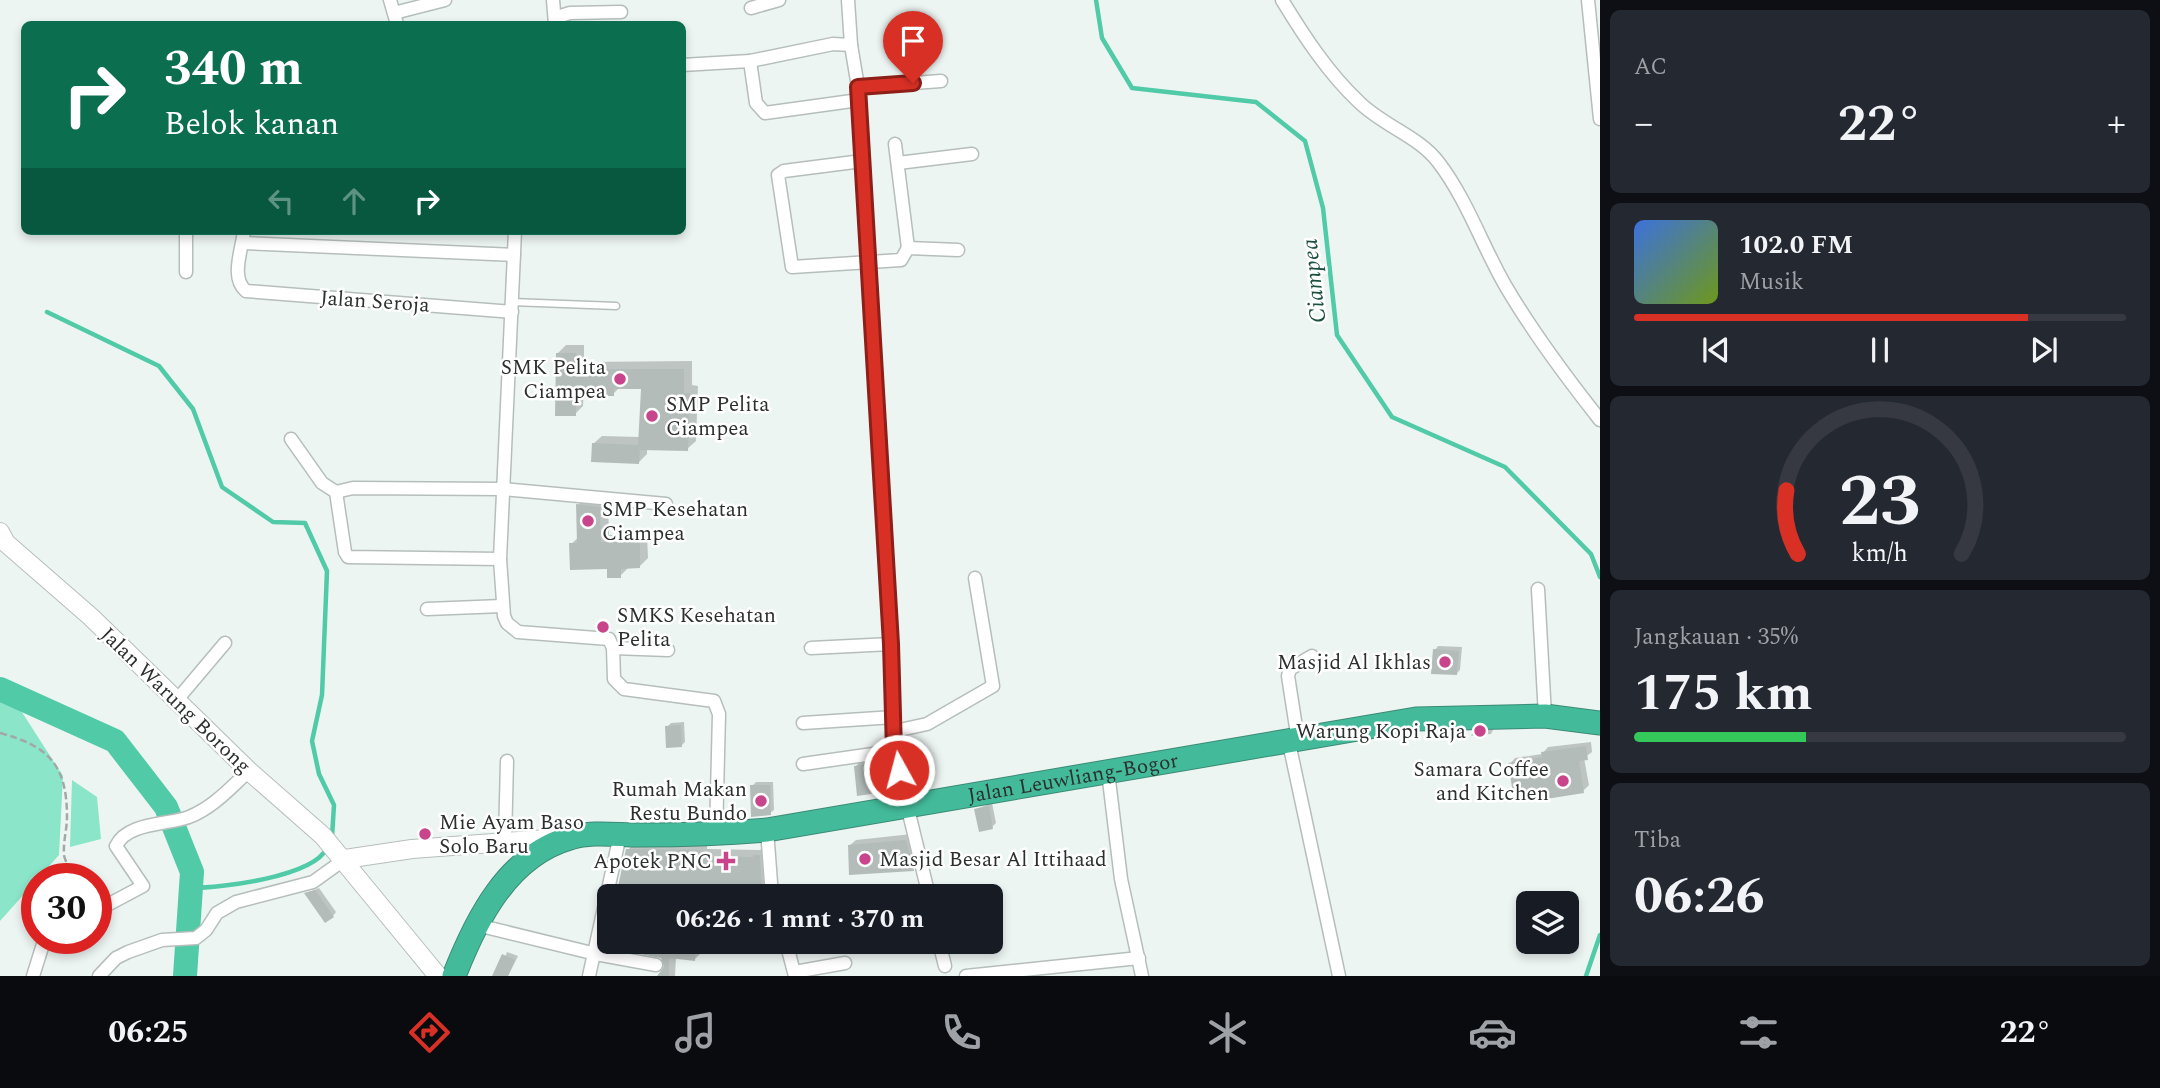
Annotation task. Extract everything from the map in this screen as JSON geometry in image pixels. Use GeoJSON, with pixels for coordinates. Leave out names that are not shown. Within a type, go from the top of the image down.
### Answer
{"type":"FeatureCollection","features":[{"type":"Feature","properties":{"kind":"highway","name":"Jalan Leuwliang-Bogor"},"geometry":{"type":"LineString","coordinates":[[454,976],[477,925],[496,892],[519,866],[541,850],[570,837],[716,835],[767,830],[1293,742],[1352,727],[1416,719],[1545,716],[1597,722]]}},
{"type":"Feature","properties":{"kind":"main road","name":"Jalan Warung Borong"},"geometry":{"type":"LineString","coordinates":[[2,538],[91,617],[249,771],[323,836],[345,859],[438,976]]}},
{"type":"Feature","properties":{"kind":"main road"},"geometry":{"type":"LineString","coordinates":[[345,859],[412,849],[570,837]]}},
{"type":"Feature","properties":{"kind":"street"},"geometry":{"type":"LineString","coordinates":[[390,0],[395,19],[445,0]]}},
{"type":"Feature","properties":{"kind":"street"},"geometry":{"type":"LineString","coordinates":[[553,0],[554,21]]}},
{"type":"Feature","properties":{"kind":"street"},"geometry":{"type":"LineString","coordinates":[[751,8],[779,0]]}},
{"type":"Feature","properties":{"kind":"street"},"geometry":{"type":"LineString","coordinates":[[848,0],[858,93],[869,262],[891,644],[894,751],[926,884]]}},
{"type":"Feature","properties":{"kind":"street"},"geometry":{"type":"LineString","coordinates":[[1282,0],[1305,38],[1359,103],[1416,141],[1437,160],[1458,190],[1510,294],[1542,344],[1600,420]]}},
{"type":"Feature","properties":{"kind":"street"},"geometry":{"type":"LineString","coordinates":[[1588,0],[1596,26],[1600,119]]}},
{"type":"Feature","properties":{"kind":"street"},"geometry":{"type":"LineString","coordinates":[[556,21],[570,13],[621,12]]}},
{"type":"Feature","properties":{"kind":"street"},"geometry":{"type":"LineString","coordinates":[[686,65],[750,61],[833,44],[851,46]]}},
{"type":"Feature","properties":{"kind":"street"},"geometry":{"type":"LineString","coordinates":[[750,61],[756,103],[765,113],[858,93],[941,81]]}},
{"type":"Feature","properties":{"kind":"street"},"geometry":{"type":"LineString","coordinates":[[862,161],[784,171],[778,175],[792,267],[901,260],[908,248],[895,144]]}},
{"type":"Feature","properties":{"kind":"street"},"geometry":{"type":"LineString","coordinates":[[898,163],[972,154]]}},
{"type":"Feature","properties":{"kind":"street"},"geometry":{"type":"LineString","coordinates":[[186,235],[186,272]]}},
{"type":"Feature","properties":{"kind":"street"},"geometry":{"type":"LineString","coordinates":[[514,235],[508,255],[512,307],[500,559],[502,606],[507,623],[518,632],[604,637],[613,648],[614,679],[620,687],[709,698],[717,706],[716,835]]}},
{"type":"Feature","properties":{"kind":"street"},"geometry":{"type":"LineString","coordinates":[[243,237],[508,255]]}},
{"type":"Feature","properties":{"kind":"street","name":"Jalan Seroja"},"geometry":{"type":"LineString","coordinates":[[243,237],[237,277],[240,286],[246,291],[512,307]]}},
{"type":"Feature","properties":{"kind":"street"},"geometry":{"type":"LineString","coordinates":[[908,248],[958,250]]}},
{"type":"Feature","properties":{"kind":"street"},"geometry":{"type":"LineString","coordinates":[[291,439],[321,484],[336,492],[353,488],[503,489],[666,503]]}},
{"type":"Feature","properties":{"kind":"street"},"geometry":{"type":"LineString","coordinates":[[336,492],[348,557],[500,559]]}},
{"type":"Feature","properties":{"kind":"street"},"geometry":{"type":"LineString","coordinates":[[895,731],[936,720],[993,686],[975,578]]}},
{"type":"Feature","properties":{"kind":"street"},"geometry":{"type":"LineString","coordinates":[[1538,589],[1545,716]]}},
{"type":"Feature","properties":{"kind":"street"},"geometry":{"type":"LineString","coordinates":[[427,610],[502,606]]}},
{"type":"Feature","properties":{"kind":"street"},"geometry":{"type":"LineString","coordinates":[[176,701],[225,643]]}},
{"type":"Feature","properties":{"kind":"street"},"geometry":{"type":"LineString","coordinates":[[811,648],[891,644]]}},
{"type":"Feature","properties":{"kind":"street"},"geometry":{"type":"LineString","coordinates":[[613,648],[668,650]]}},
{"type":"Feature","properties":{"kind":"street"},"geometry":{"type":"LineString","coordinates":[[1312,656],[1290,669],[1288,676],[1293,742],[1339,976]]}},
{"type":"Feature","properties":{"kind":"street"},"geometry":{"type":"LineString","coordinates":[[803,723],[894,717]]}},
{"type":"Feature","properties":{"kind":"street"},"geometry":{"type":"LineString","coordinates":[[803,764],[894,751]]}},
{"type":"Feature","properties":{"kind":"street"},"geometry":{"type":"LineString","coordinates":[[505,841],[508,761]]}},
{"type":"Feature","properties":{"kind":"street"},"geometry":{"type":"LineString","coordinates":[[112,902],[143,886],[116,846],[125,835],[187,818],[212,806],[249,771]]}},
{"type":"Feature","properties":{"kind":"street"},"geometry":{"type":"LineString","coordinates":[[1108,772],[1121,879],[1142,976]]}},
{"type":"Feature","properties":{"kind":"street"},"geometry":{"type":"LineString","coordinates":[[767,830],[771,884]]}},
{"type":"Feature","properties":{"kind":"street"},"geometry":{"type":"LineString","coordinates":[[589,976],[596,954],[620,835]]}},
{"type":"Feature","properties":{"kind":"street"},"geometry":{"type":"LineString","coordinates":[[99,976],[116,958],[162,940],[196,938],[206,930],[217,913],[236,902],[313,882],[345,859]]}},
{"type":"Feature","properties":{"kind":"street"},"geometry":{"type":"LineString","coordinates":[[477,925],[596,954],[656,965]]}},
{"type":"Feature","properties":{"kind":"street"},"geometry":{"type":"LineString","coordinates":[[33,976],[40,954]]}},
{"type":"Feature","properties":{"kind":"street"},"geometry":{"type":"LineString","coordinates":[[789,954],[795,974],[845,963]]}},
{"type":"Feature","properties":{"kind":"street"},"geometry":{"type":"LineString","coordinates":[[942,954],[945,966]]}},
{"type":"Feature","properties":{"kind":"street"},"geometry":{"type":"LineString","coordinates":[[966,976],[1139,958]]}},
{"type":"Feature","properties":{"kind":"lane"},"geometry":{"type":"LineString","coordinates":[[512,307],[617,306]]}},
{"type":"Feature","properties":{"kind":"path"},"geometry":{"type":"LineString","coordinates":[[0,733],[31,741],[46,753],[57,768],[66,798],[64,856],[68,863]]}},
{"type":"Feature","properties":{"kind":"green space"},"geometry":{"type":"Polygon","coordinates":[[[0,697],[18,706],[63,776],[59,855],[52,863],[21,863],[21,898],[0,921],[0,697]]]}},
{"type":"Feature","properties":{"kind":"green space"},"geometry":{"type":"Polygon","coordinates":[[[72,780],[97,797],[101,839],[70,847],[72,780]]]}},
{"type":"Feature","properties":{"kind":"building"},"geometry":{"type":"Polygon","coordinates":[[[556,353],[576,353],[576,369],[684,369],[684,393],[690,393],[688,451],[640,450],[639,464],[591,462],[592,443],[638,445],[641,389],[614,389],[614,396],[598,396],[598,389],[576,389],[576,416],[555,416],[556,353]]]}},
{"type":"Feature","properties":{"kind":"building","name":"SMP Kesehatan Ciampea"},"geometry":{"type":"Polygon","coordinates":[[[576,504],[600,507],[601,542],[640,541],[640,568],[621,569],[621,578],[607,578],[607,569],[570,570],[569,543],[577,543],[576,504]]]}},
{"type":"Feature","properties":{"kind":"building","name":"Masjid Al Ikhlas"},"geometry":{"type":"Polygon","coordinates":[[[1433,649],[1459,651],[1457,675],[1431,674],[1433,649]]]}},
{"type":"Feature","properties":{"kind":"building"},"geometry":{"type":"Polygon","coordinates":[[[681,725],[682,747],[666,748],[665,726],[681,725]]]}},
{"type":"Feature","properties":{"kind":"building"},"geometry":{"type":"Polygon","coordinates":[[[1586,746],[1588,760],[1579,761],[1584,793],[1546,799],[1545,793],[1514,799],[1508,763],[1542,757],[1541,752],[1586,746]]]}},
{"type":"Feature","properties":{"kind":"building"},"geometry":{"type":"Polygon","coordinates":[[[875,763],[878,793],[857,796],[854,766],[875,763]]]}},
{"type":"Feature","properties":{"kind":"building","name":"Rumah Makan Restu Bundo"},"geometry":{"type":"Polygon","coordinates":[[[750,785],[770,785],[771,815],[751,817],[750,785]]]}},
{"type":"Feature","properties":{"kind":"building"},"geometry":{"type":"Polygon","coordinates":[[[989,806],[993,829],[979,832],[974,809],[989,806]]]}},
{"type":"Feature","properties":{"kind":"building"},"geometry":{"type":"Polygon","coordinates":[[[906,840],[914,871],[849,875],[848,845],[906,840]]]}},
{"type":"Feature","properties":{"kind":"building"},"geometry":{"type":"Polygon","coordinates":[[[626,849],[700,850],[700,856],[760,855],[762,884],[619,884],[626,849]]]}},
{"type":"Feature","properties":{"kind":"building"},"geometry":{"type":"Polygon","coordinates":[[[315,890],[334,917],[325,923],[304,893],[315,890]]]}},
{"type":"Feature","properties":{"kind":"building"},"geometry":{"type":"Polygon","coordinates":[[[502,954],[515,960],[508,976],[492,976],[502,954]]]}},
{"type":"Feature","properties":{"kind":"building"},"geometry":{"type":"Polygon","coordinates":[[[640,954],[695,954],[695,961],[669,958],[669,976],[657,976],[664,967],[661,958],[640,954]]]}},
{"type":"Feature","properties":{"kind":"waterway","name":"Ciampea"},"geometry":{"type":"LineString","coordinates":[[1096,0],[1102,38],[1132,88],[1256,102],[1305,141],[1323,208],[1337,335],[1392,417],[1505,467],[1591,554],[1600,577]]}},
{"type":"Feature","properties":{"kind":"waterway"},"geometry":{"type":"LineString","coordinates":[[47,312],[159,366],[193,409],[222,487],[273,522],[305,523],[327,571],[322,695],[312,741],[319,774],[334,805],[332,837]]}},
{"type":"Feature","properties":{"kind":"waterway"},"geometry":{"type":"LineString","coordinates":[[0,689],[115,741],[166,807],[192,872],[185,976]]}},
{"type":"Feature","properties":{"kind":"waterway"},"geometry":{"type":"LineString","coordinates":[[191,888],[244,883],[286,873],[318,858],[327,848]]}},
{"type":"Feature","properties":{"kind":"waterway","name":"Ciampea"},"geometry":{"type":"LineString","coordinates":[[1586,976],[1600,935]]}},
{"type":"Feature","properties":{"kind":"place","name":"SMK Pelita Ciampea"},"geometry":{"type":"Point","coordinates":[620,379]}},
{"type":"Feature","properties":{"kind":"place","name":"SMP Pelita Ciampea"},"geometry":{"type":"Point","coordinates":[652,416]}},
{"type":"Feature","properties":{"kind":"place","name":"SMP Kesehatan Ciampea"},"geometry":{"type":"Point","coordinates":[588,521]}},
{"type":"Feature","properties":{"kind":"place","name":"SMKS Kesehatan Pelita"},"geometry":{"type":"Point","coordinates":[603,627]}},
{"type":"Feature","properties":{"kind":"place","name":"Masjid Al Ikhlas"},"geometry":{"type":"Point","coordinates":[1445,662]}},
{"type":"Feature","properties":{"kind":"place","name":"Warung Kopi Raja"},"geometry":{"type":"Point","coordinates":[1480,731]}},
{"type":"Feature","properties":{"kind":"place","name":"Samara Coffee and Kitchen"},"geometry":{"type":"Point","coordinates":[1563,781]}},
{"type":"Feature","properties":{"kind":"place","name":"Rumah Makan Restu Bundo"},"geometry":{"type":"Point","coordinates":[761,801]}},
{"type":"Feature","properties":{"kind":"place","name":"Mie Ayam Baso Solo Baru"},"geometry":{"type":"Point","coordinates":[425,834]}},
{"type":"Feature","properties":{"kind":"place","name":"Masjid Besar Al Ittihaad"},"geometry":{"type":"Point","coordinates":[865,859]}},
{"type":"Feature","properties":{"kind":"place","name":"Apotek PNC"},"geometry":{"type":"Point","coordinates":[726,861]}},
{"type":"Feature","properties":{"kind":"route"},"geometry":{"type":"LineString","coordinates":[[899,770],[894,751],[891,644],[858,87],[913,83]]}}]}
